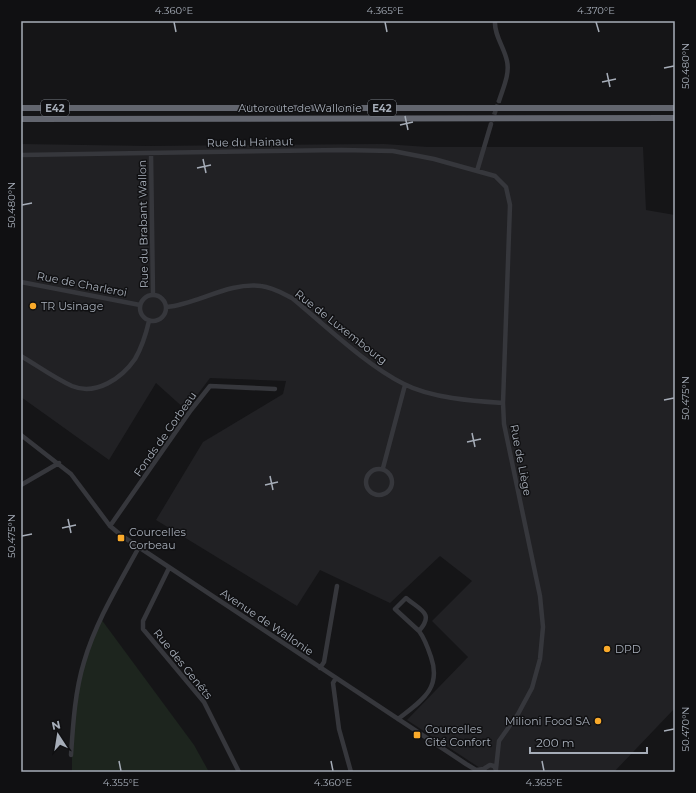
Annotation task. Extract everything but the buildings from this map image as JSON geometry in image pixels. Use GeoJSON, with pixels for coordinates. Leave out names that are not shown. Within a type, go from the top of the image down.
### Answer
{"type":"FeatureCollection","features":[{"type":"Feature","properties":{"kind":"highway","name":"Autoroute de Wallonie"},"geometry":{"type":"LineString","coordinates":[[21,108],[675,108]]}},
{"type":"Feature","properties":{"kind":"highway","name":"Autoroute de Wallonie"},"geometry":{"type":"LineString","coordinates":[[21,119],[675,118]]}},
{"type":"Feature","properties":{"kind":"street"},"geometry":{"type":"LineString","coordinates":[[495,21],[496,31],[508,69],[499,101]]}},
{"type":"Feature","properties":{"kind":"street"},"geometry":{"type":"LineString","coordinates":[[477,171],[491,124]]}},
{"type":"Feature","properties":{"kind":"street","name":"Rue du Hainaut"},"geometry":{"type":"LineString","coordinates":[[21,155],[341,150],[393,151],[477,171]]}},
{"type":"Feature","properties":{"kind":"street","name":"Rue du Brabant Wallon"},"geometry":{"type":"LineString","coordinates":[[151,153],[153,295]]}},
{"type":"Feature","properties":{"kind":"street","name":"Rue de Liège"},"geometry":{"type":"LineString","coordinates":[[477,171],[495,176],[506,187],[510,205],[503,403],[504,424],[540,596],[543,627],[540,660],[532,688],[518,714],[499,741],[496,758],[496,771]]}},
{"type":"Feature","properties":{"kind":"street","name":"Rue de Charleroi"},"geometry":{"type":"LineString","coordinates":[[21,282],[140,304]]}},
{"type":"Feature","properties":{"kind":"street","name":"Rue de Luxembourg"},"geometry":{"type":"LineString","coordinates":[[167,308],[184,305],[242,286],[261,286],[276,290],[292,298],[380,370],[405,385],[452,398],[503,403]]}},
{"type":"Feature","properties":{"kind":"street"},"geometry":{"type":"LineString","coordinates":[[153,295],[164,300],[167,308],[165,316],[162,319],[149,321],[141,313],[140,304],[145,298],[153,295]]}},
{"type":"Feature","properties":{"kind":"street"},"geometry":{"type":"LineString","coordinates":[[21,356],[73,386],[88,389],[101,387],[114,381],[135,359],[144,340],[149,321]]}},
{"type":"Feature","properties":{"kind":"street"},"geometry":{"type":"LineString","coordinates":[[383,468],[405,385]]}},
{"type":"Feature","properties":{"kind":"street","name":"Fonds de Corbeau"},"geometry":{"type":"LineString","coordinates":[[110,526],[191,410],[210,386],[276,389]]}},
{"type":"Feature","properties":{"kind":"street","name":"Avenue de Wallonie"},"geometry":{"type":"LineString","coordinates":[[21,436],[59,463],[71,474],[110,526],[139,547],[476,770],[484,771]]}},
{"type":"Feature","properties":{"kind":"street"},"geometry":{"type":"LineString","coordinates":[[21,485],[59,463]]}},
{"type":"Feature","properties":{"kind":"street"},"geometry":{"type":"LineString","coordinates":[[383,468],[391,475],[392,486],[383,495],[374,494],[368,488],[366,480],[367,475],[374,469],[383,468]]}},
{"type":"Feature","properties":{"kind":"street"},"geometry":{"type":"LineString","coordinates":[[71,755],[76,703],[83,662],[101,619],[139,547]]}},
{"type":"Feature","properties":{"kind":"street","name":"Rue des Genêts"},"geometry":{"type":"LineString","coordinates":[[170,568],[143,621],[143,630],[204,702],[239,772]]}},
{"type":"Feature","properties":{"kind":"street"},"geometry":{"type":"LineString","coordinates":[[320,668],[324,662],[337,586]]}},
{"type":"Feature","properties":{"kind":"street"},"geometry":{"type":"LineString","coordinates":[[398,719],[421,701],[430,690],[433,682],[433,664],[427,645],[419,631],[395,609],[406,598],[425,614],[427,618],[427,623],[419,631]]}},
{"type":"Feature","properties":{"kind":"street"},"geometry":{"type":"LineString","coordinates":[[336,678],[333,683],[338,729],[351,772]]}},
{"type":"Feature","properties":{"kind":"street","name":"Rue de Liège"},"geometry":{"type":"LineString","coordinates":[[484,771],[496,758]]}},
{"type":"Feature","properties":{"kind":"street"},"geometry":{"type":"LineString","coordinates":[[490,765],[496,771]]}},
{"type":"Feature","properties":{"kind":"shaded area"},"geometry":{"type":"Polygon","coordinates":[[[21,144],[149,146],[384,144],[428,147],[643,147],[646,210],[675,215],[675,708],[614,772],[486,772],[407,720],[468,657],[432,621],[472,581],[440,556],[390,603],[320,570],[297,606],[156,520],[203,442],[283,394],[286,381],[210,378],[186,410],[156,383],[109,460],[21,397],[21,144]]]}},
{"type":"Feature","properties":{"kind":"shaded area"},"geometry":{"type":"Polygon","coordinates":[[[101,619],[194,745],[209,772],[72,772],[72,733],[83,662],[101,619]]]}},
{"type":"Feature","properties":{"kind":"tunnel"},"geometry":{"type":"LineString","coordinates":[[492,121],[499,101]]}},
{"type":"Feature","properties":{"kind":"place","name":"TR Usinage"},"geometry":{"type":"Point","coordinates":[33,306]}},
{"type":"Feature","properties":{"kind":"place","name":"Courcelles Corbeau"},"geometry":{"type":"Point","coordinates":[121,538]}},
{"type":"Feature","properties":{"kind":"place","name":"DPD"},"geometry":{"type":"Point","coordinates":[607,649]}},
{"type":"Feature","properties":{"kind":"place","name":"Milioni Food SA"},"geometry":{"type":"Point","coordinates":[598,721]}},
{"type":"Feature","properties":{"kind":"place","name":"Courcelles Cité Confort"},"geometry":{"type":"Point","coordinates":[417,735]}}]}
